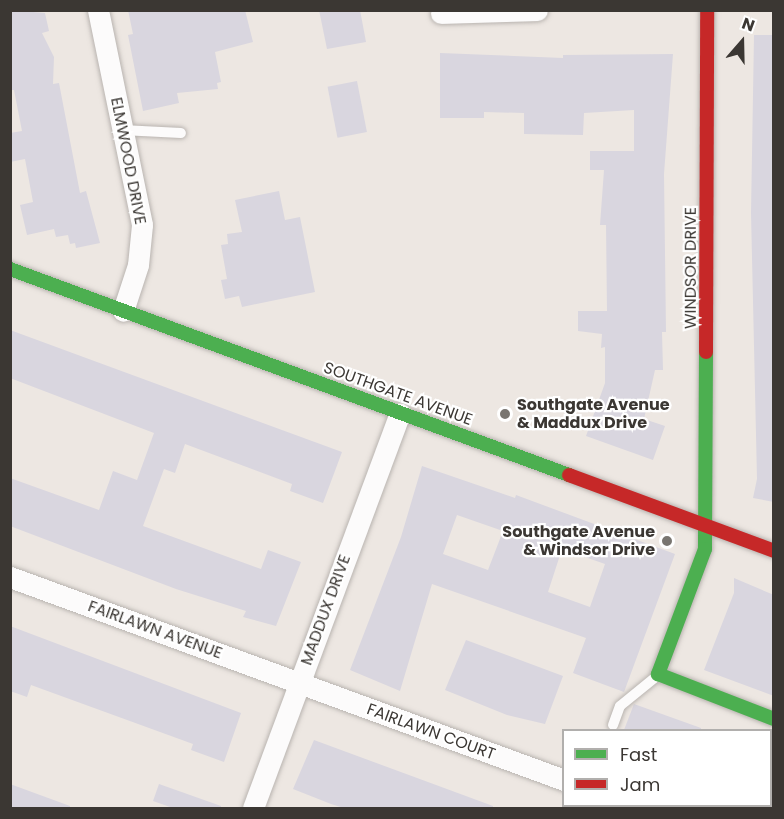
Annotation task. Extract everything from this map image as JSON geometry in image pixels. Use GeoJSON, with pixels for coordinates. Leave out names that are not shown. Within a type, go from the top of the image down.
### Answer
{"type":"FeatureCollection","features":[{"type":"Feature","properties":{"kind":"street","name":"ELMWOOD DRIVE"},"geometry":{"type":"LineString","coordinates":[[98,10],[142,225],[138,265],[123,311]]}},
{"type":"Feature","properties":{"kind":"street"},"geometry":{"type":"LineString","coordinates":[[441,13],[537,10]]}},
{"type":"Feature","properties":{"kind":"street","name":"WINDSOR DRIVE"},"geometry":{"type":"LineString","coordinates":[[658,674],[705,549],[704,524],[708,465],[707,10]]}},
{"type":"Feature","properties":{"kind":"street","name":"SOUTHGATE AVENUE"},"geometry":{"type":"LineString","coordinates":[[10,269],[774,551]]}},
{"type":"Feature","properties":{"kind":"street","name":"MADDUX DRIVE"},"geometry":{"type":"LineString","coordinates":[[253,808],[400,413]]}},
{"type":"Feature","properties":{"kind":"street","name":"FAIRLAWN AVENUE"},"geometry":{"type":"LineString","coordinates":[[10,577],[299,684]]}},
{"type":"Feature","properties":{"kind":"street"},"geometry":{"type":"LineString","coordinates":[[658,674],[774,719]]}},
{"type":"Feature","properties":{"kind":"street","name":"FAIRLAWN COURT"},"geometry":{"type":"LineString","coordinates":[[299,684],[562,779]]}},
{"type":"Feature","properties":{"kind":"lane"},"geometry":{"type":"LineString","coordinates":[[122,130],[181,132]]}},
{"type":"Feature","properties":{"kind":"lane"},"geometry":{"type":"LineString","coordinates":[[613,725],[620,706],[658,674]]}},
{"type":"Feature","properties":{"kind":"building"},"geometry":{"type":"Polygon","coordinates":[[[10,10],[45,13],[49,31],[42,33],[54,57],[53,84],[59,83],[80,193],[86,191],[100,243],[76,248],[75,243],[70,244],[68,235],[56,237],[54,229],[27,235],[20,205],[33,202],[25,159],[10,162],[10,133],[22,131],[14,90],[10,90],[10,10]]]}},
{"type":"Feature","properties":{"kind":"building"},"geometry":{"type":"Polygon","coordinates":[[[128,10],[245,10],[253,42],[215,52],[221,82],[217,83],[218,89],[177,93],[179,103],[143,111],[128,35],[133,34],[128,10]]]}},
{"type":"Feature","properties":{"kind":"building"},"geometry":{"type":"Polygon","coordinates":[[[319,10],[360,10],[366,42],[327,49],[319,10]]]}},
{"type":"Feature","properties":{"kind":"building"},"geometry":{"type":"Polygon","coordinates":[[[754,35],[774,35],[774,502],[753,498],[757,479],[751,213],[754,35]]]}},
{"type":"Feature","properties":{"kind":"building"},"geometry":{"type":"Polygon","coordinates":[[[440,53],[563,58],[563,55],[673,54],[664,174],[666,332],[662,332],[663,370],[655,370],[644,419],[665,426],[653,460],[586,436],[605,383],[605,347],[601,348],[602,334],[578,331],[578,311],[607,311],[606,225],[600,225],[604,170],[590,170],[590,151],[634,151],[634,110],[584,113],[583,135],[524,134],[524,113],[484,112],[484,118],[440,118],[440,53]]]}},
{"type":"Feature","properties":{"kind":"building"},"geometry":{"type":"Polygon","coordinates":[[[357,81],[367,132],[337,138],[328,87],[357,81]]]}},
{"type":"Feature","properties":{"kind":"building"},"geometry":{"type":"Polygon","coordinates":[[[279,191],[285,220],[300,217],[315,292],[242,307],[239,296],[225,299],[221,280],[227,279],[221,245],[228,244],[227,234],[242,232],[235,200],[279,191]]]}},
{"type":"Feature","properties":{"kind":"building"},"geometry":{"type":"Polygon","coordinates":[[[10,330],[342,452],[323,503],[290,491],[292,484],[185,444],[175,473],[164,469],[143,526],[261,569],[268,550],[301,562],[276,626],[243,617],[246,611],[176,589],[10,526],[10,478],[99,510],[113,471],[137,480],[154,433],[10,378],[10,330]]]}},
{"type":"Feature","properties":{"kind":"building"},"geometry":{"type":"Polygon","coordinates":[[[422,466],[515,498],[516,495],[675,554],[624,692],[573,673],[586,638],[432,584],[400,691],[350,670],[401,537],[422,466]],[[457,515],[443,554],[488,570],[503,531],[457,515]],[[562,549],[548,592],[590,607],[605,564],[562,549]]]}},
{"type":"Feature","properties":{"kind":"building"},"geometry":{"type":"Polygon","coordinates":[[[734,578],[774,595],[774,696],[704,670],[734,593],[734,578]]]}},
{"type":"Feature","properties":{"kind":"building"},"geometry":{"type":"Polygon","coordinates":[[[10,626],[241,713],[224,762],[191,750],[193,744],[31,685],[27,697],[10,691],[10,626]]]}},
{"type":"Feature","properties":{"kind":"building"},"geometry":{"type":"Polygon","coordinates":[[[466,640],[563,676],[545,724],[507,715],[445,690],[466,640]]]}},
{"type":"Feature","properties":{"kind":"building"},"geometry":{"type":"Polygon","coordinates":[[[634,704],[701,728],[701,729],[624,729],[634,704]]]}},
{"type":"Feature","properties":{"kind":"building"},"geometry":{"type":"Polygon","coordinates":[[[314,740],[493,806],[493,808],[344,808],[331,804],[293,789],[314,740]]]}},
{"type":"Feature","properties":{"kind":"building"},"geometry":{"type":"Polygon","coordinates":[[[10,784],[70,806],[70,808],[10,808],[10,784]]]}},
{"type":"Feature","properties":{"kind":"building"},"geometry":{"type":"Polygon","coordinates":[[[159,784],[221,806],[221,808],[173,808],[153,801],[159,784]]]}},
{"type":"Feature","properties":{"kind":"traffic: fast"},"geometry":{"type":"LineString","coordinates":[[10,269],[569,475]]}},
{"type":"Feature","properties":{"kind":"traffic: fast"},"geometry":{"type":"LineString","coordinates":[[706,352],[705,549],[658,674],[774,719]]}},
{"type":"Feature","properties":{"kind":"traffic: jam"},"geometry":{"type":"LineString","coordinates":[[706,352],[707,10]]}},
{"type":"Feature","properties":{"kind":"traffic: jam"},"geometry":{"type":"LineString","coordinates":[[569,475],[774,551]]}},
{"type":"Feature","properties":{"kind":"place","name":"Southgate Avenue & Maddux Drive"},"geometry":{"type":"Point","coordinates":[505,414]}},
{"type":"Feature","properties":{"kind":"place","name":"Southgate Avenue & Windsor Drive"},"geometry":{"type":"Point","coordinates":[667,541]}}]}
